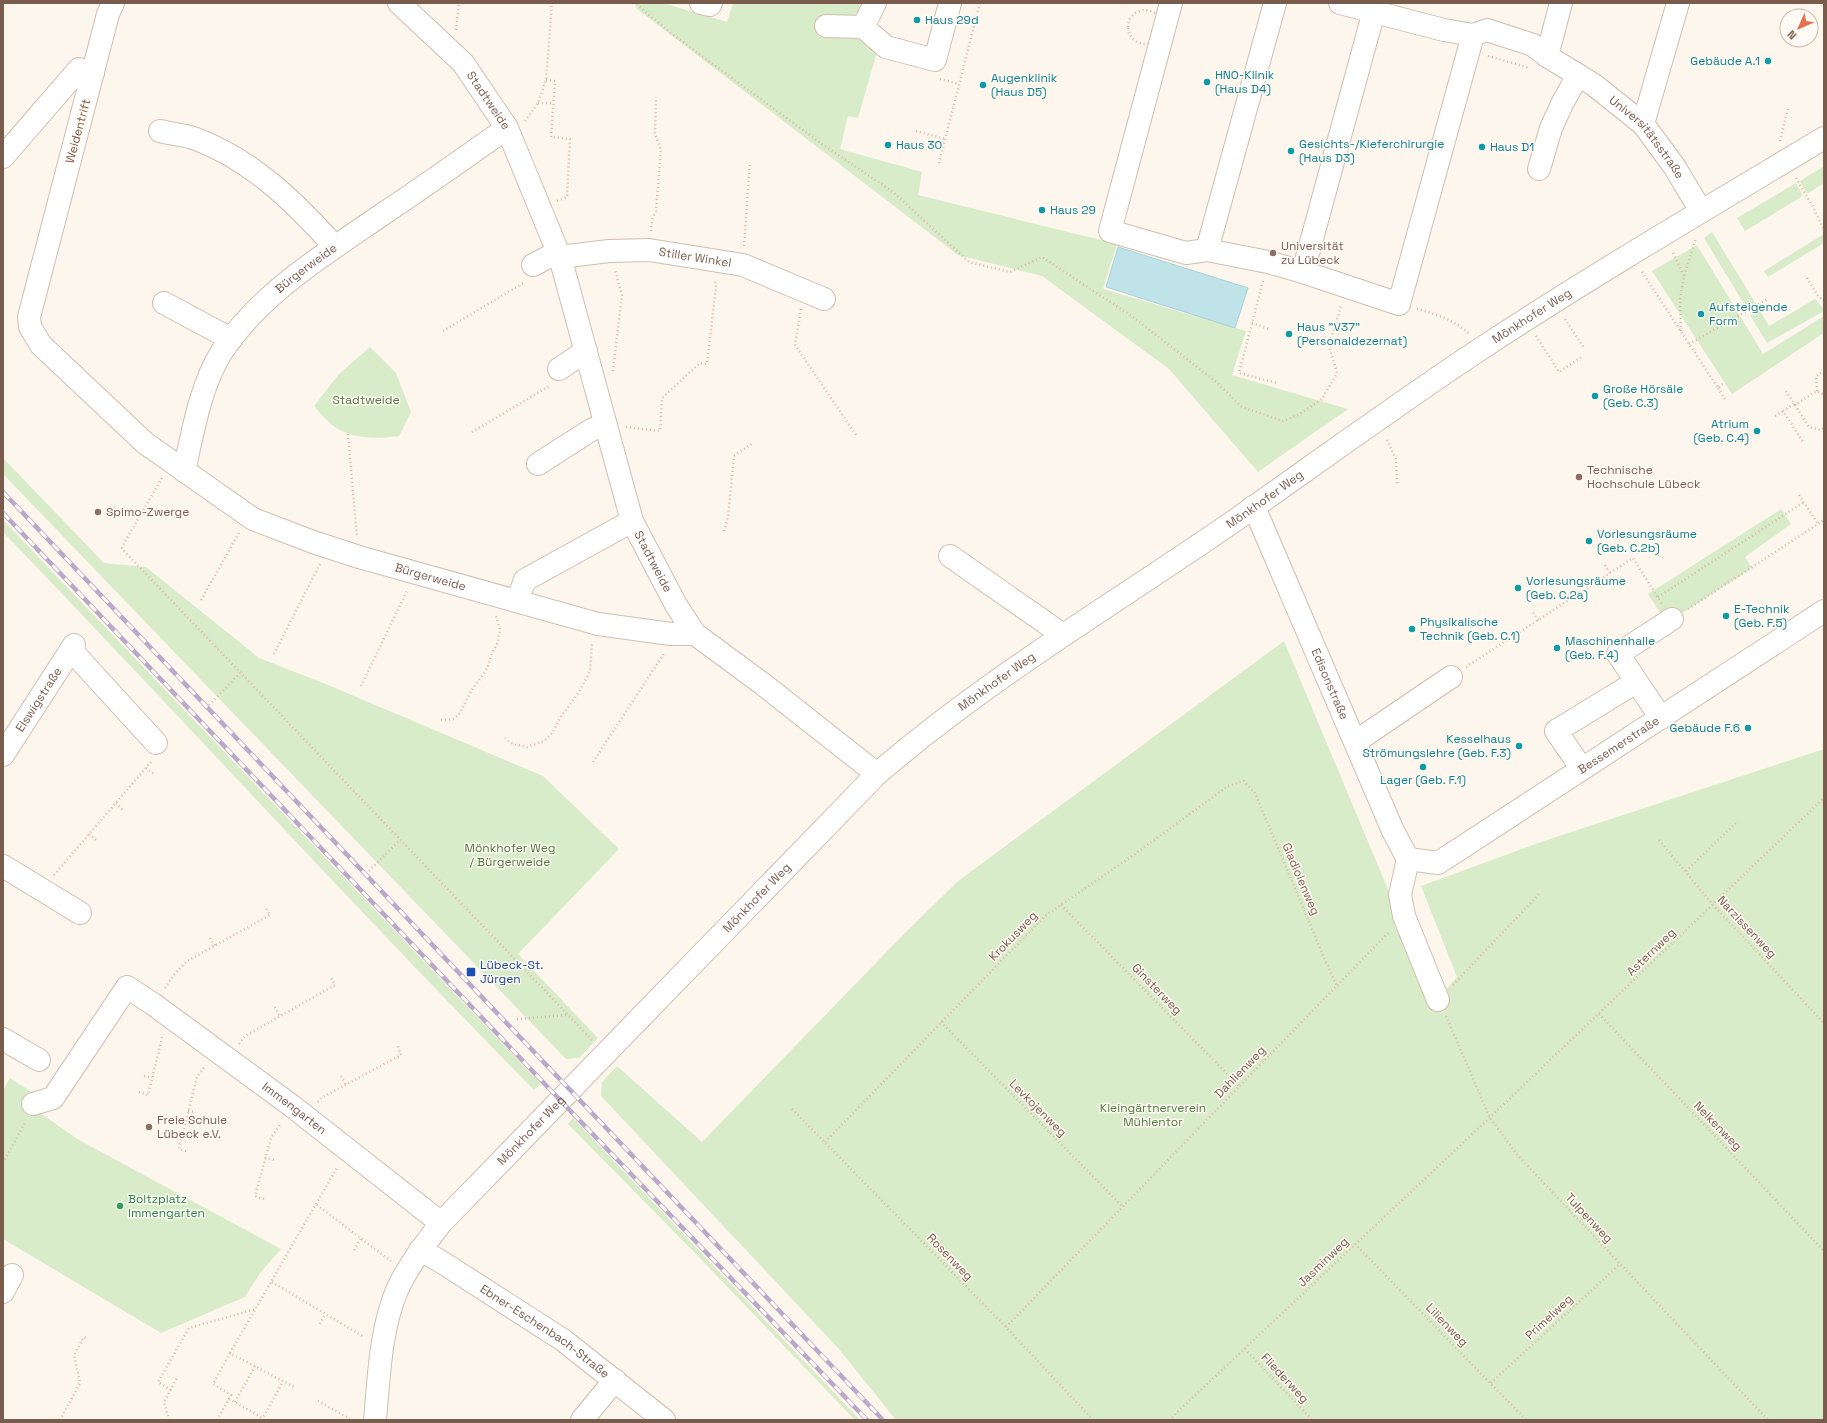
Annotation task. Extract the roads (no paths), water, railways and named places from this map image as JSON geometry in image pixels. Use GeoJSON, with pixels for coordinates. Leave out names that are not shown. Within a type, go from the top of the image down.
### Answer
{"type":"FeatureCollection","features":[{"type":"Feature","properties":{"kind":"street","name":"Weidentrift"},"geometry":{"type":"LineString","coordinates":[[44,259],[113,3]]}},
{"type":"Feature","properties":{"kind":"street","name":"Stadtweide"},"geometry":{"type":"LineString","coordinates":[[398,3],[463,63],[509,131],[559,254],[632,521],[676,605],[695,634],[764,685],[877,774]]}},
{"type":"Feature","properties":{"kind":"street"},"geometry":{"type":"LineString","coordinates":[[701,3],[710,5],[711,3]]}},
{"type":"Feature","properties":{"kind":"street"},"geometry":{"type":"LineString","coordinates":[[863,27],[875,3]]}},
{"type":"Feature","properties":{"kind":"street"},"geometry":{"type":"LineString","coordinates":[[826,26],[863,27],[886,47],[934,60],[950,3]]}},
{"type":"Feature","properties":{"kind":"street"},"geometry":{"type":"LineString","coordinates":[[1170,3],[1110,231],[1186,253],[1207,250],[1268,262],[1347,286],[1399,304],[1471,43]]}},
{"type":"Feature","properties":{"kind":"street"},"geometry":{"type":"LineString","coordinates":[[1207,250],[1275,3]]}},
{"type":"Feature","properties":{"kind":"street","name":"Universitätsstraße"},"geometry":{"type":"LineString","coordinates":[[1340,3],[1444,30],[1471,43],[1487,30],[1533,45],[1542,63],[1578,75],[1594,85],[1643,124],[1674,166],[1701,211]]}},
{"type":"Feature","properties":{"kind":"street"},"geometry":{"type":"LineString","coordinates":[[1542,63],[1561,3]]}},
{"type":"Feature","properties":{"kind":"street"},"geometry":{"type":"LineString","coordinates":[[1643,124],[1678,3]]}},
{"type":"Feature","properties":{"kind":"street"},"geometry":{"type":"LineString","coordinates":[[1303,272],[1374,11]]}},
{"type":"Feature","properties":{"kind":"street"},"geometry":{"type":"LineString","coordinates":[[3,157],[79,69],[93,73]]}},
{"type":"Feature","properties":{"kind":"street"},"geometry":{"type":"LineString","coordinates":[[1539,169],[1551,128],[1578,75]]}},
{"type":"Feature","properties":{"kind":"street"},"geometry":{"type":"LineString","coordinates":[[160,131],[195,139],[244,163],[274,185],[307,216],[335,247]]}},
{"type":"Feature","properties":{"kind":"street","name":"Bürgerweide"},"geometry":{"type":"LineString","coordinates":[[177,466],[202,395],[220,354],[244,324],[280,288],[335,247],[439,176],[509,131]]}},
{"type":"Feature","properties":{"kind":"street","name":"Mönkhofer Weg"},"geometry":{"type":"LineString","coordinates":[[375,1420],[384,1334],[398,1290],[420,1250],[441,1223],[605,1054],[650,1010],[877,774],[926,732],[1063,635],[1253,507],[1481,349],[1701,211],[1824,138]]}},
{"type":"Feature","properties":{"kind":"street","name":"Stiller Winkel"},"geometry":{"type":"LineString","coordinates":[[559,254],[649,250],[744,265],[824,299]]}},
{"type":"Feature","properties":{"kind":"street"},"geometry":{"type":"LineString","coordinates":[[530,273],[559,254]]}},
{"type":"Feature","properties":{"kind":"street","name":"Bürgerweide"},"geometry":{"type":"LineString","coordinates":[[44,259],[29,317],[30,327],[41,345],[145,443],[248,516],[359,557],[598,624],[671,634],[695,634]]}},
{"type":"Feature","properties":{"kind":"street"},"geometry":{"type":"LineString","coordinates":[[164,303],[231,339]]}},
{"type":"Feature","properties":{"kind":"street"},"geometry":{"type":"LineString","coordinates":[[558,375],[586,351]]}},
{"type":"Feature","properties":{"kind":"street"},"geometry":{"type":"LineString","coordinates":[[538,464],[591,430],[605,424]]}},
{"type":"Feature","properties":{"kind":"street","name":"Edisonstraße"},"geometry":{"type":"LineString","coordinates":[[1253,507],[1393,831],[1408,859]]}},
{"type":"Feature","properties":{"kind":"street"},"geometry":{"type":"LineString","coordinates":[[509,599],[525,580],[632,521]]}},
{"type":"Feature","properties":{"kind":"street"},"geometry":{"type":"LineString","coordinates":[[950,556],[1063,635]]}},
{"type":"Feature","properties":{"kind":"street","name":"Bessemerstraße"},"geometry":{"type":"LineString","coordinates":[[1408,859],[1438,863],[1824,611]]}},
{"type":"Feature","properties":{"kind":"street"},"geometry":{"type":"LineString","coordinates":[[1661,718],[1618,654],[1672,619]]}},
{"type":"Feature","properties":{"kind":"street","name":"Elswigstraße"},"geometry":{"type":"LineString","coordinates":[[3,755],[72,648],[156,743]]}},
{"type":"Feature","properties":{"kind":"street"},"geometry":{"type":"LineString","coordinates":[[1355,742],[1451,677]]}},
{"type":"Feature","properties":{"kind":"street"},"geometry":{"type":"LineString","coordinates":[[1582,769],[1556,731],[1636,682]]}},
{"type":"Feature","properties":{"kind":"street"},"geometry":{"type":"LineString","coordinates":[[1408,859],[1400,895],[1404,916],[1438,1000]]}},
{"type":"Feature","properties":{"kind":"street"},"geometry":{"type":"LineString","coordinates":[[3,866],[80,913]]}},
{"type":"Feature","properties":{"kind":"street","name":"Immengarten"},"geometry":{"type":"LineString","coordinates":[[33,1104],[53,1098],[127,987],[149,1001],[299,1111],[441,1223]]}},
{"type":"Feature","properties":{"kind":"street"},"geometry":{"type":"LineString","coordinates":[[3,1038],[39,1060]]}},
{"type":"Feature","properties":{"kind":"street","name":"Ebner-Eschenbach-Straße"},"geometry":{"type":"LineString","coordinates":[[420,1250],[440,1261],[563,1340],[664,1420]]}},
{"type":"Feature","properties":{"kind":"street"},"geometry":{"type":"LineString","coordinates":[[582,1420],[615,1380]]}},
{"type":"Feature","properties":{"kind":"water"},"geometry":{"type":"Polygon","coordinates":[[[1118,247],[1248,288],[1235,328],[1106,287],[1118,247]]]}},
{"type":"Feature","properties":{"kind":"railway"},"geometry":{"type":"LineString","coordinates":[[3,492],[883,1420]]}},
{"type":"Feature","properties":{"kind":"railway"},"geometry":{"type":"LineString","coordinates":[[3,513],[560,1100],[867,1420]]}},
{"type":"Feature","properties":{"kind":"place","name":"Haus 29d"},"geometry":{"type":"Point","coordinates":[917,20]}},
{"type":"Feature","properties":{"kind":"place","name":"Gebäude A.1"},"geometry":{"type":"Point","coordinates":[1768,61]}},
{"type":"Feature","properties":{"kind":"place","name":"HNO-Klinik (Haus D4)"},"geometry":{"type":"Point","coordinates":[1207,82]}},
{"type":"Feature","properties":{"kind":"place","name":"Augenklinik (Haus D5)"},"geometry":{"type":"Point","coordinates":[983,85]}},
{"type":"Feature","properties":{"kind":"place","name":"Haus 30"},"geometry":{"type":"Point","coordinates":[888,145]}},
{"type":"Feature","properties":{"kind":"place","name":"Haus D1"},"geometry":{"type":"Point","coordinates":[1482,147]}},
{"type":"Feature","properties":{"kind":"place","name":"Gesichts-/Kieferchirurgie (Haus D3)"},"geometry":{"type":"Point","coordinates":[1291,151]}},
{"type":"Feature","properties":{"kind":"place","name":"Haus 29"},"geometry":{"type":"Point","coordinates":[1042,210]}},
{"type":"Feature","properties":{"kind":"place","name":"Universität zu Lübeck"},"geometry":{"type":"Point","coordinates":[1273,253]}},
{"type":"Feature","properties":{"kind":"place","name":"Aufsteigende Form"},"geometry":{"type":"Point","coordinates":[1701,314]}},
{"type":"Feature","properties":{"kind":"place","name":"Haus \"V37\" (Personaldezernat)"},"geometry":{"type":"Point","coordinates":[1289,334]}},
{"type":"Feature","properties":{"kind":"place","name":"Große Hörsäle (Geb. C.3)"},"geometry":{"type":"Point","coordinates":[1595,396]}},
{"type":"Feature","properties":{"kind":"place","name":"Atrium (Geb. C.4)"},"geometry":{"type":"Point","coordinates":[1757,431]}},
{"type":"Feature","properties":{"kind":"place","name":"Technische Hochschule Lübeck"},"geometry":{"type":"Point","coordinates":[1579,477]}},
{"type":"Feature","properties":{"kind":"place","name":"Spimo-Zwerge"},"geometry":{"type":"Point","coordinates":[98,512]}},
{"type":"Feature","properties":{"kind":"place","name":"Vorlesungsräume (Geb. C.2b)"},"geometry":{"type":"Point","coordinates":[1589,541]}},
{"type":"Feature","properties":{"kind":"place","name":"Vorlesungsräume (Geb. C.2a)"},"geometry":{"type":"Point","coordinates":[1518,588]}},
{"type":"Feature","properties":{"kind":"place","name":"E-Technik (Geb. F.5)"},"geometry":{"type":"Point","coordinates":[1726,616]}},
{"type":"Feature","properties":{"kind":"place","name":"Physikalische Technik (Geb. C.1)"},"geometry":{"type":"Point","coordinates":[1412,629]}},
{"type":"Feature","properties":{"kind":"place","name":"Maschinenhalle (Geb. F.4)"},"geometry":{"type":"Point","coordinates":[1557,648]}},
{"type":"Feature","properties":{"kind":"place","name":"Gebäude F.6"},"geometry":{"type":"Point","coordinates":[1748,728]}},
{"type":"Feature","properties":{"kind":"place","name":"Kesselhaus Strömungslehre (Geb. F.3)"},"geometry":{"type":"Point","coordinates":[1519,746]}},
{"type":"Feature","properties":{"kind":"place","name":"Lager (Geb. F.1)"},"geometry":{"type":"Point","coordinates":[1423,767]}},
{"type":"Feature","properties":{"kind":"place","name":"Lübeck-St. Jürgen"},"geometry":{"type":"Point","coordinates":[471,972]}},
{"type":"Feature","properties":{"kind":"place","name":"Freie Schule Lübeck e.V."},"geometry":{"type":"Point","coordinates":[149,1127]}},
{"type":"Feature","properties":{"kind":"place","name":"Boltzplatz Immengarten"},"geometry":{"type":"Point","coordinates":[120,1206]}},
{"type":"Feature","properties":{"kind":"park label","name":"Mönkhofer Weg / Bürgerweide"},"geometry":{"type":"Point","coordinates":[510,855]}},
{"type":"Feature","properties":{"kind":"park label","name":"Kleingärtnerverein Mühlentor"},"geometry":{"type":"Point","coordinates":[1153,1115]}}]}
